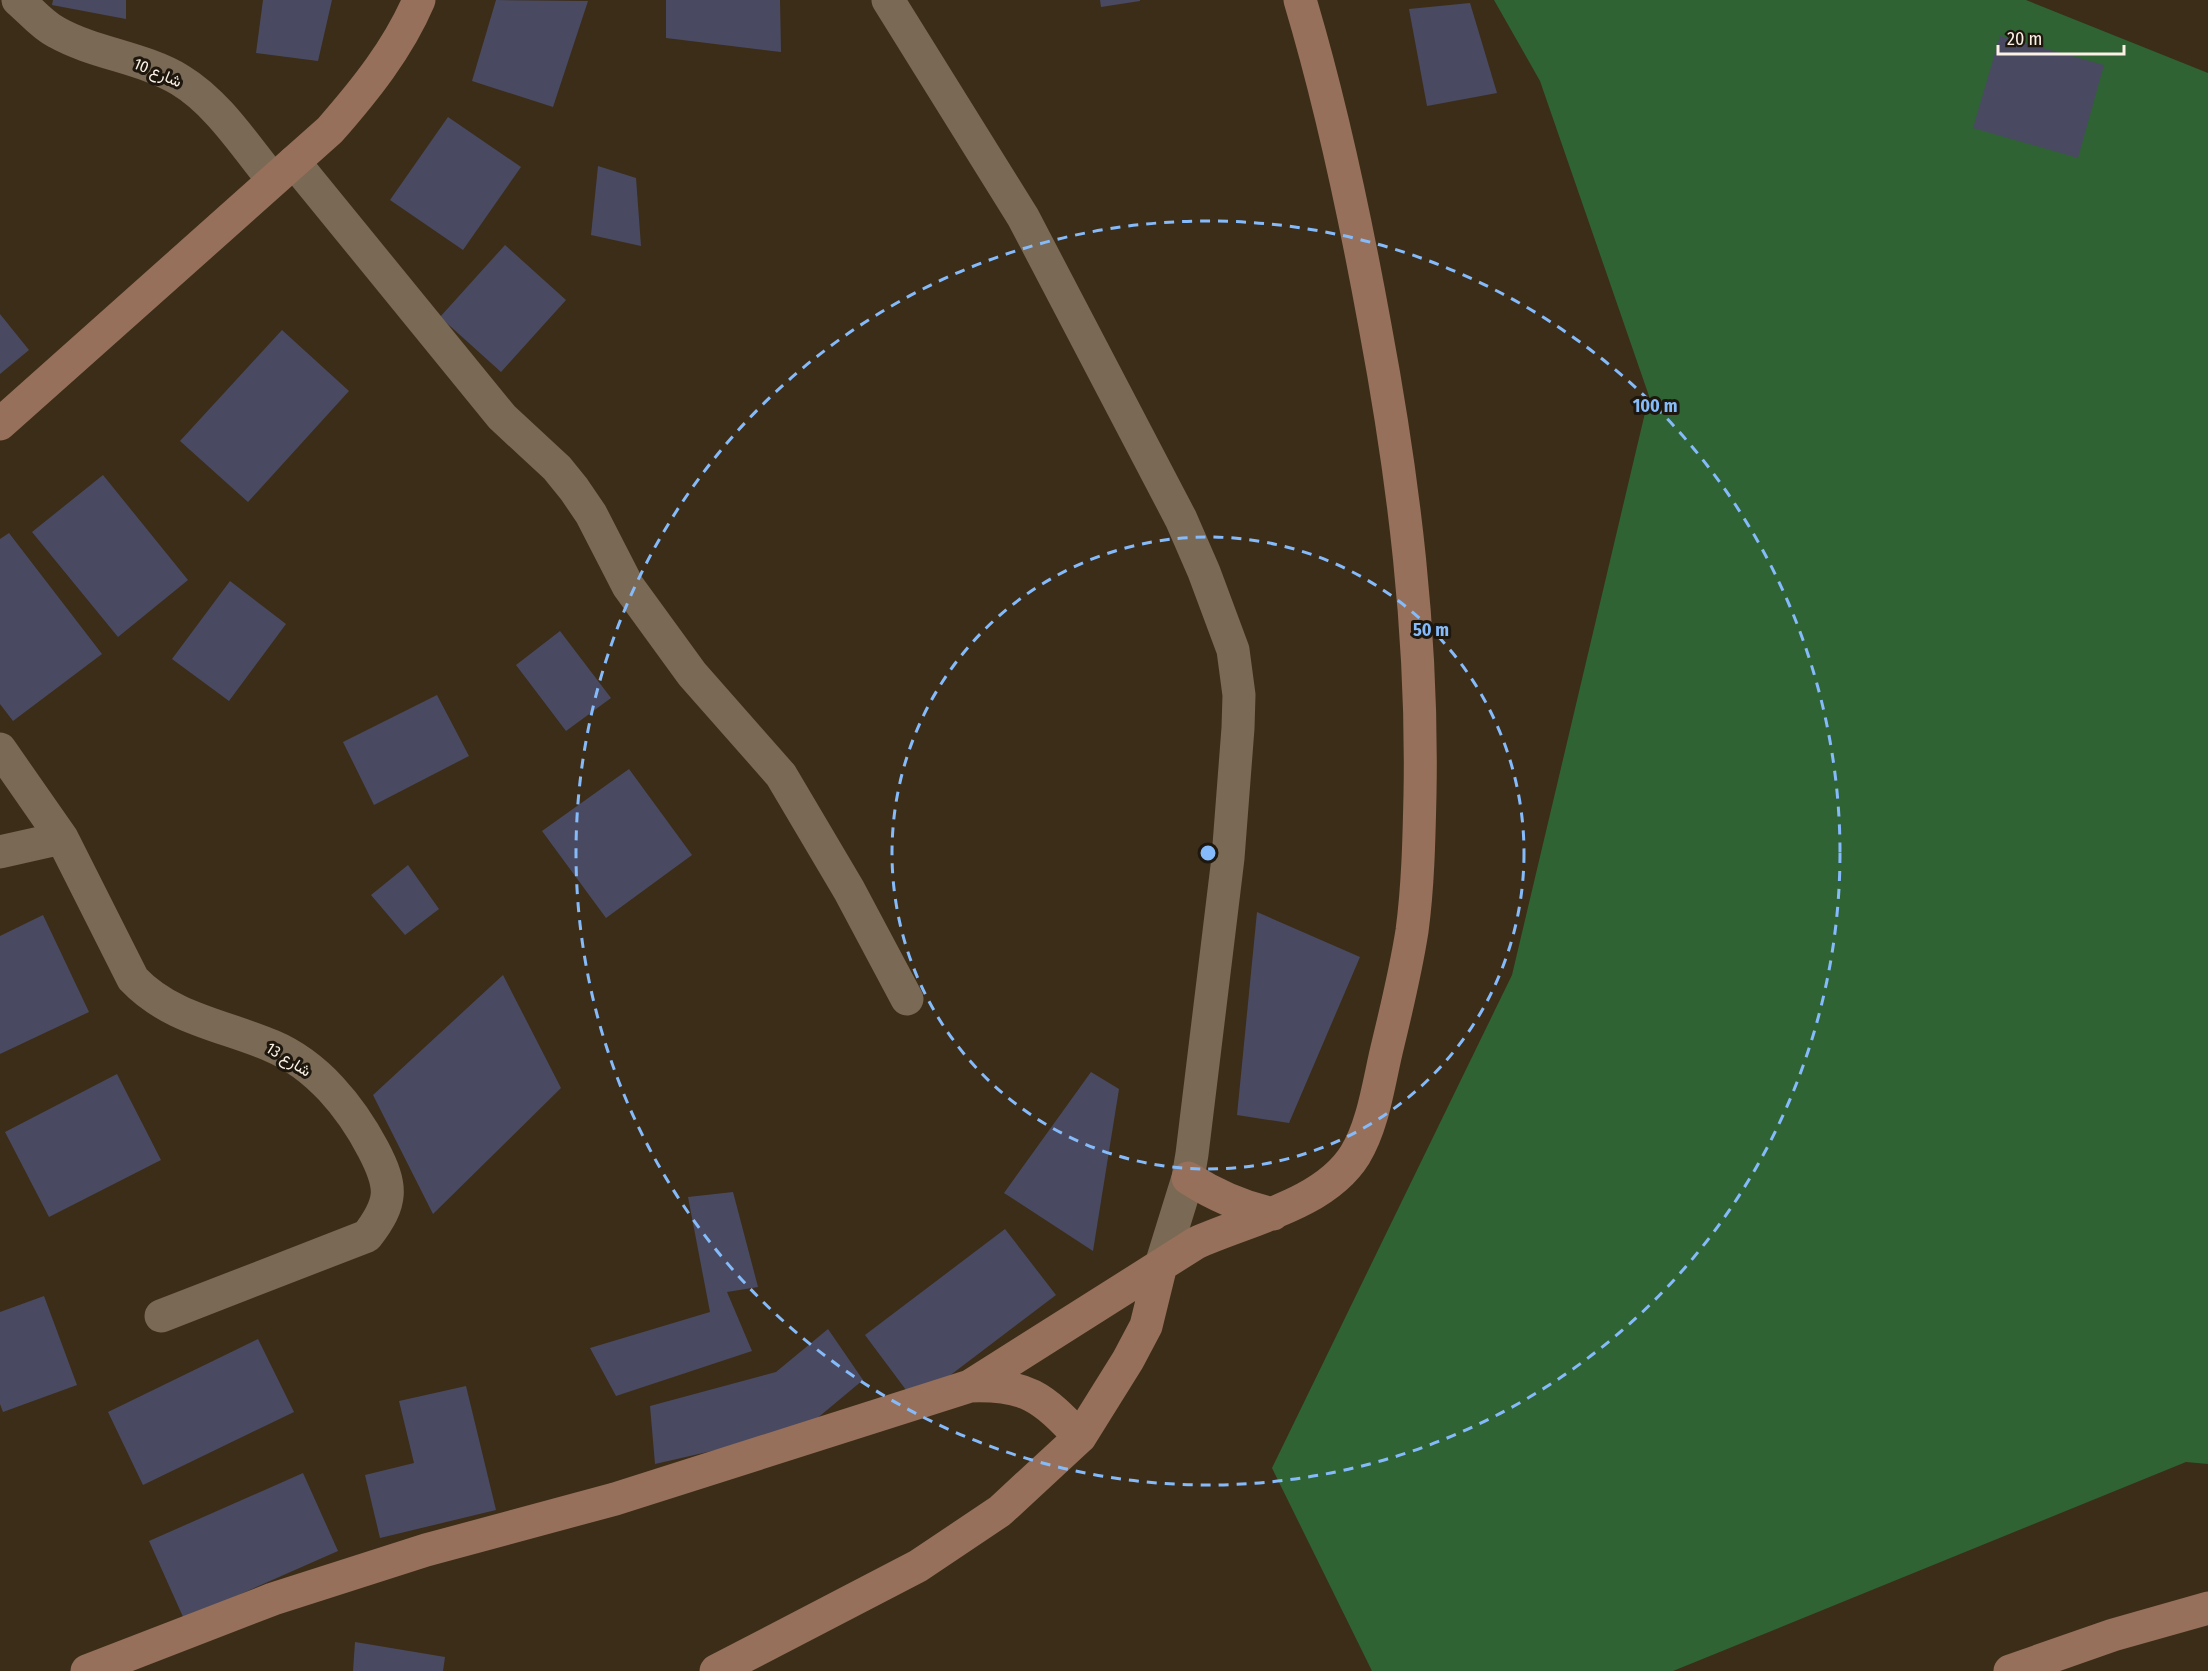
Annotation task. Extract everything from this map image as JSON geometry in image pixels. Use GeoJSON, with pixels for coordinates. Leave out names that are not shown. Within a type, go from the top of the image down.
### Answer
{"type":"FeatureCollection","features":[{"type":"Feature","properties":{"kind":"street","name":"شارع 10"},"geometry":{"type":"LineString","coordinates":[[18,0],[55,32],[100,50],[156,68],[192,88],[284,171],[502,417],[557,468],[574,489],[635,595],[692,674],[781,775],[849,890],[907,999]]}},
{"type":"Feature","properties":{"kind":"street"},"geometry":{"type":"LineString","coordinates":[[0,424],[330,130],[390,56],[419,0]]}},
{"type":"Feature","properties":{"kind":"street"},"geometry":{"type":"LineString","coordinates":[[716,1671],[918,1566],[1000,1511],[1080,1437],[1128,1360],[1146,1326],[1161,1265],[1188,1178],[1217,958],[1235,783],[1239,695],[1233,650],[1221,615],[1181,519],[1023,217],[888,0]]}},
{"type":"Feature","properties":{"kind":"street"},"geometry":{"type":"LineString","coordinates":[[87,1671],[273,1599],[426,1550],[626,1495],[970,1386],[1196,1243],[1234,1225],[1275,1214],[1310,1195],[1338,1175],[1355,1156],[1367,1126],[1404,977],[1412,927],[1419,842],[1421,713],[1409,551],[1398,446],[1349,186],[1324,80],[1300,0]]}},
{"type":"Feature","properties":{"kind":"street","name":"شارع 13"},"geometry":{"type":"LineString","coordinates":[[0,749],[62,838],[133,978],[148,995],[177,1013],[274,1046],[305,1066],[355,1116],[387,1176],[385,1212],[367,1236],[160,1316]]}},
{"type":"Feature","properties":{"kind":"street"},"geometry":{"type":"LineString","coordinates":[[0,852],[62,838]]}},
{"type":"Feature","properties":{"kind":"street"},"geometry":{"type":"LineString","coordinates":[[1188,1178],[1215,1196],[1244,1208],[1275,1214]]}},
{"type":"Feature","properties":{"kind":"street"},"geometry":{"type":"LineString","coordinates":[[970,1386],[999,1385],[1027,1392],[1051,1407],[1080,1437]]}},
{"type":"Feature","properties":{"kind":"street"},"geometry":{"type":"LineString","coordinates":[[2010,1671],[2113,1635],[2208,1608]]}},
{"type":"Feature","properties":{"kind":"green space"},"geometry":{"type":"Polygon","coordinates":[[[1494,0],[2026,0],[2208,73],[2208,1464],[2186,1462],[1673,1671],[1372,1671],[1272,1468],[1512,975],[1649,396],[1540,81],[1494,0]]]}},
{"type":"Feature","properties":{"kind":"building"},"geometry":{"type":"Polygon","coordinates":[[[53,0],[126,0],[126,19],[52,5],[53,0]]]}},
{"type":"Feature","properties":{"kind":"building"},"geometry":{"type":"Polygon","coordinates":[[[263,0],[332,0],[318,61],[256,53],[263,0]]]}},
{"type":"Feature","properties":{"kind":"building"},"geometry":{"type":"Polygon","coordinates":[[[496,0],[588,1],[553,107],[472,81],[496,0]]]}},
{"type":"Feature","properties":{"kind":"building"},"geometry":{"type":"Polygon","coordinates":[[[666,0],[780,0],[781,52],[666,38],[666,0]]]}},
{"type":"Feature","properties":{"kind":"building"},"geometry":{"type":"Polygon","coordinates":[[[1100,0],[1140,0],[1140,1],[1101,7],[1100,0]]]}},
{"type":"Feature","properties":{"kind":"building"},"geometry":{"type":"Polygon","coordinates":[[[1470,3],[1497,93],[1427,106],[1409,9],[1470,3]]]}},
{"type":"Feature","properties":{"kind":"building"},"geometry":{"type":"Polygon","coordinates":[[[2000,36],[2104,65],[2078,158],[1973,128],[2000,36]]]}},
{"type":"Feature","properties":{"kind":"building"},"geometry":{"type":"Polygon","coordinates":[[[448,117],[521,167],[463,250],[390,200],[448,117]]]}},
{"type":"Feature","properties":{"kind":"building"},"geometry":{"type":"Polygon","coordinates":[[[598,166],[636,178],[641,246],[591,235],[598,166]]]}},
{"type":"Feature","properties":{"kind":"building"},"geometry":{"type":"Polygon","coordinates":[[[505,245],[566,300],[501,372],[440,317],[505,245]]]}},
{"type":"Feature","properties":{"kind":"building"},"geometry":{"type":"Polygon","coordinates":[[[0,314],[29,350],[0,374],[0,314]]]}},
{"type":"Feature","properties":{"kind":"building"},"geometry":{"type":"Polygon","coordinates":[[[282,330],[349,391],[248,502],[180,441],[282,330]]]}},
{"type":"Feature","properties":{"kind":"building"},"geometry":{"type":"Polygon","coordinates":[[[103,475],[188,580],[118,637],[32,532],[103,475]]]}},
{"type":"Feature","properties":{"kind":"building"},"geometry":{"type":"Polygon","coordinates":[[[9,533],[102,654],[13,721],[0,704],[0,539],[9,533]]]}},
{"type":"Feature","properties":{"kind":"building"},"geometry":{"type":"Polygon","coordinates":[[[230,581],[286,624],[229,701],[172,659],[230,581]]]}},
{"type":"Feature","properties":{"kind":"building"},"geometry":{"type":"Polygon","coordinates":[[[560,631],[611,698],[566,731],[516,665],[560,631]]]}},
{"type":"Feature","properties":{"kind":"building"},"geometry":{"type":"Polygon","coordinates":[[[437,695],[469,756],[374,805],[343,742],[437,695]]]}},
{"type":"Feature","properties":{"kind":"building"},"geometry":{"type":"Polygon","coordinates":[[[629,769],[692,855],[606,918],[542,831],[629,769]]]}},
{"type":"Feature","properties":{"kind":"building"},"geometry":{"type":"Polygon","coordinates":[[[408,865],[439,909],[405,935],[371,895],[408,865]]]}},
{"type":"Feature","properties":{"kind":"building"},"geometry":{"type":"Polygon","coordinates":[[[1257,912],[1360,957],[1289,1123],[1237,1115],[1257,912]]]}},
{"type":"Feature","properties":{"kind":"building"},"geometry":{"type":"Polygon","coordinates":[[[43,915],[89,1012],[0,1054],[0,936],[43,915]]]}},
{"type":"Feature","properties":{"kind":"building"},"geometry":{"type":"Polygon","coordinates":[[[503,975],[561,1088],[433,1214],[373,1095],[503,975]]]}},
{"type":"Feature","properties":{"kind":"building"},"geometry":{"type":"Polygon","coordinates":[[[1091,1072],[1119,1089],[1093,1251],[1004,1193],[1091,1072]]]}},
{"type":"Feature","properties":{"kind":"building"},"geometry":{"type":"Polygon","coordinates":[[[117,1074],[161,1160],[49,1217],[5,1132],[117,1074]]]}},
{"type":"Feature","properties":{"kind":"building"},"geometry":{"type":"Polygon","coordinates":[[[733,1192],[758,1287],[727,1292],[752,1351],[616,1396],[590,1348],[710,1312],[688,1197],[733,1192]]]}},
{"type":"Feature","properties":{"kind":"building"},"geometry":{"type":"Polygon","coordinates":[[[1005,1229],[1056,1295],[915,1402],[865,1335],[1005,1229]]]}},
{"type":"Feature","properties":{"kind":"building"},"geometry":{"type":"Polygon","coordinates":[[[44,1296],[77,1385],[3,1412],[0,1404],[0,1312],[44,1296]]]}},
{"type":"Feature","properties":{"kind":"building"},"geometry":{"type":"Polygon","coordinates":[[[828,1329],[863,1380],[803,1430],[655,1464],[650,1406],[776,1372],[828,1329]]]}},
{"type":"Feature","properties":{"kind":"building"},"geometry":{"type":"Polygon","coordinates":[[[258,1339],[294,1412],[143,1485],[108,1412],[258,1339]]]}},
{"type":"Feature","properties":{"kind":"building"},"geometry":{"type":"Polygon","coordinates":[[[466,1386],[496,1510],[380,1538],[365,1475],[414,1463],[399,1401],[466,1386]]]}},
{"type":"Feature","properties":{"kind":"building"},"geometry":{"type":"Polygon","coordinates":[[[303,1473],[338,1551],[184,1619],[149,1541],[303,1473]]]}},
{"type":"Feature","properties":{"kind":"building"},"geometry":{"type":"Polygon","coordinates":[[[355,1642],[445,1657],[443,1671],[353,1671],[355,1642]]]}}]}
